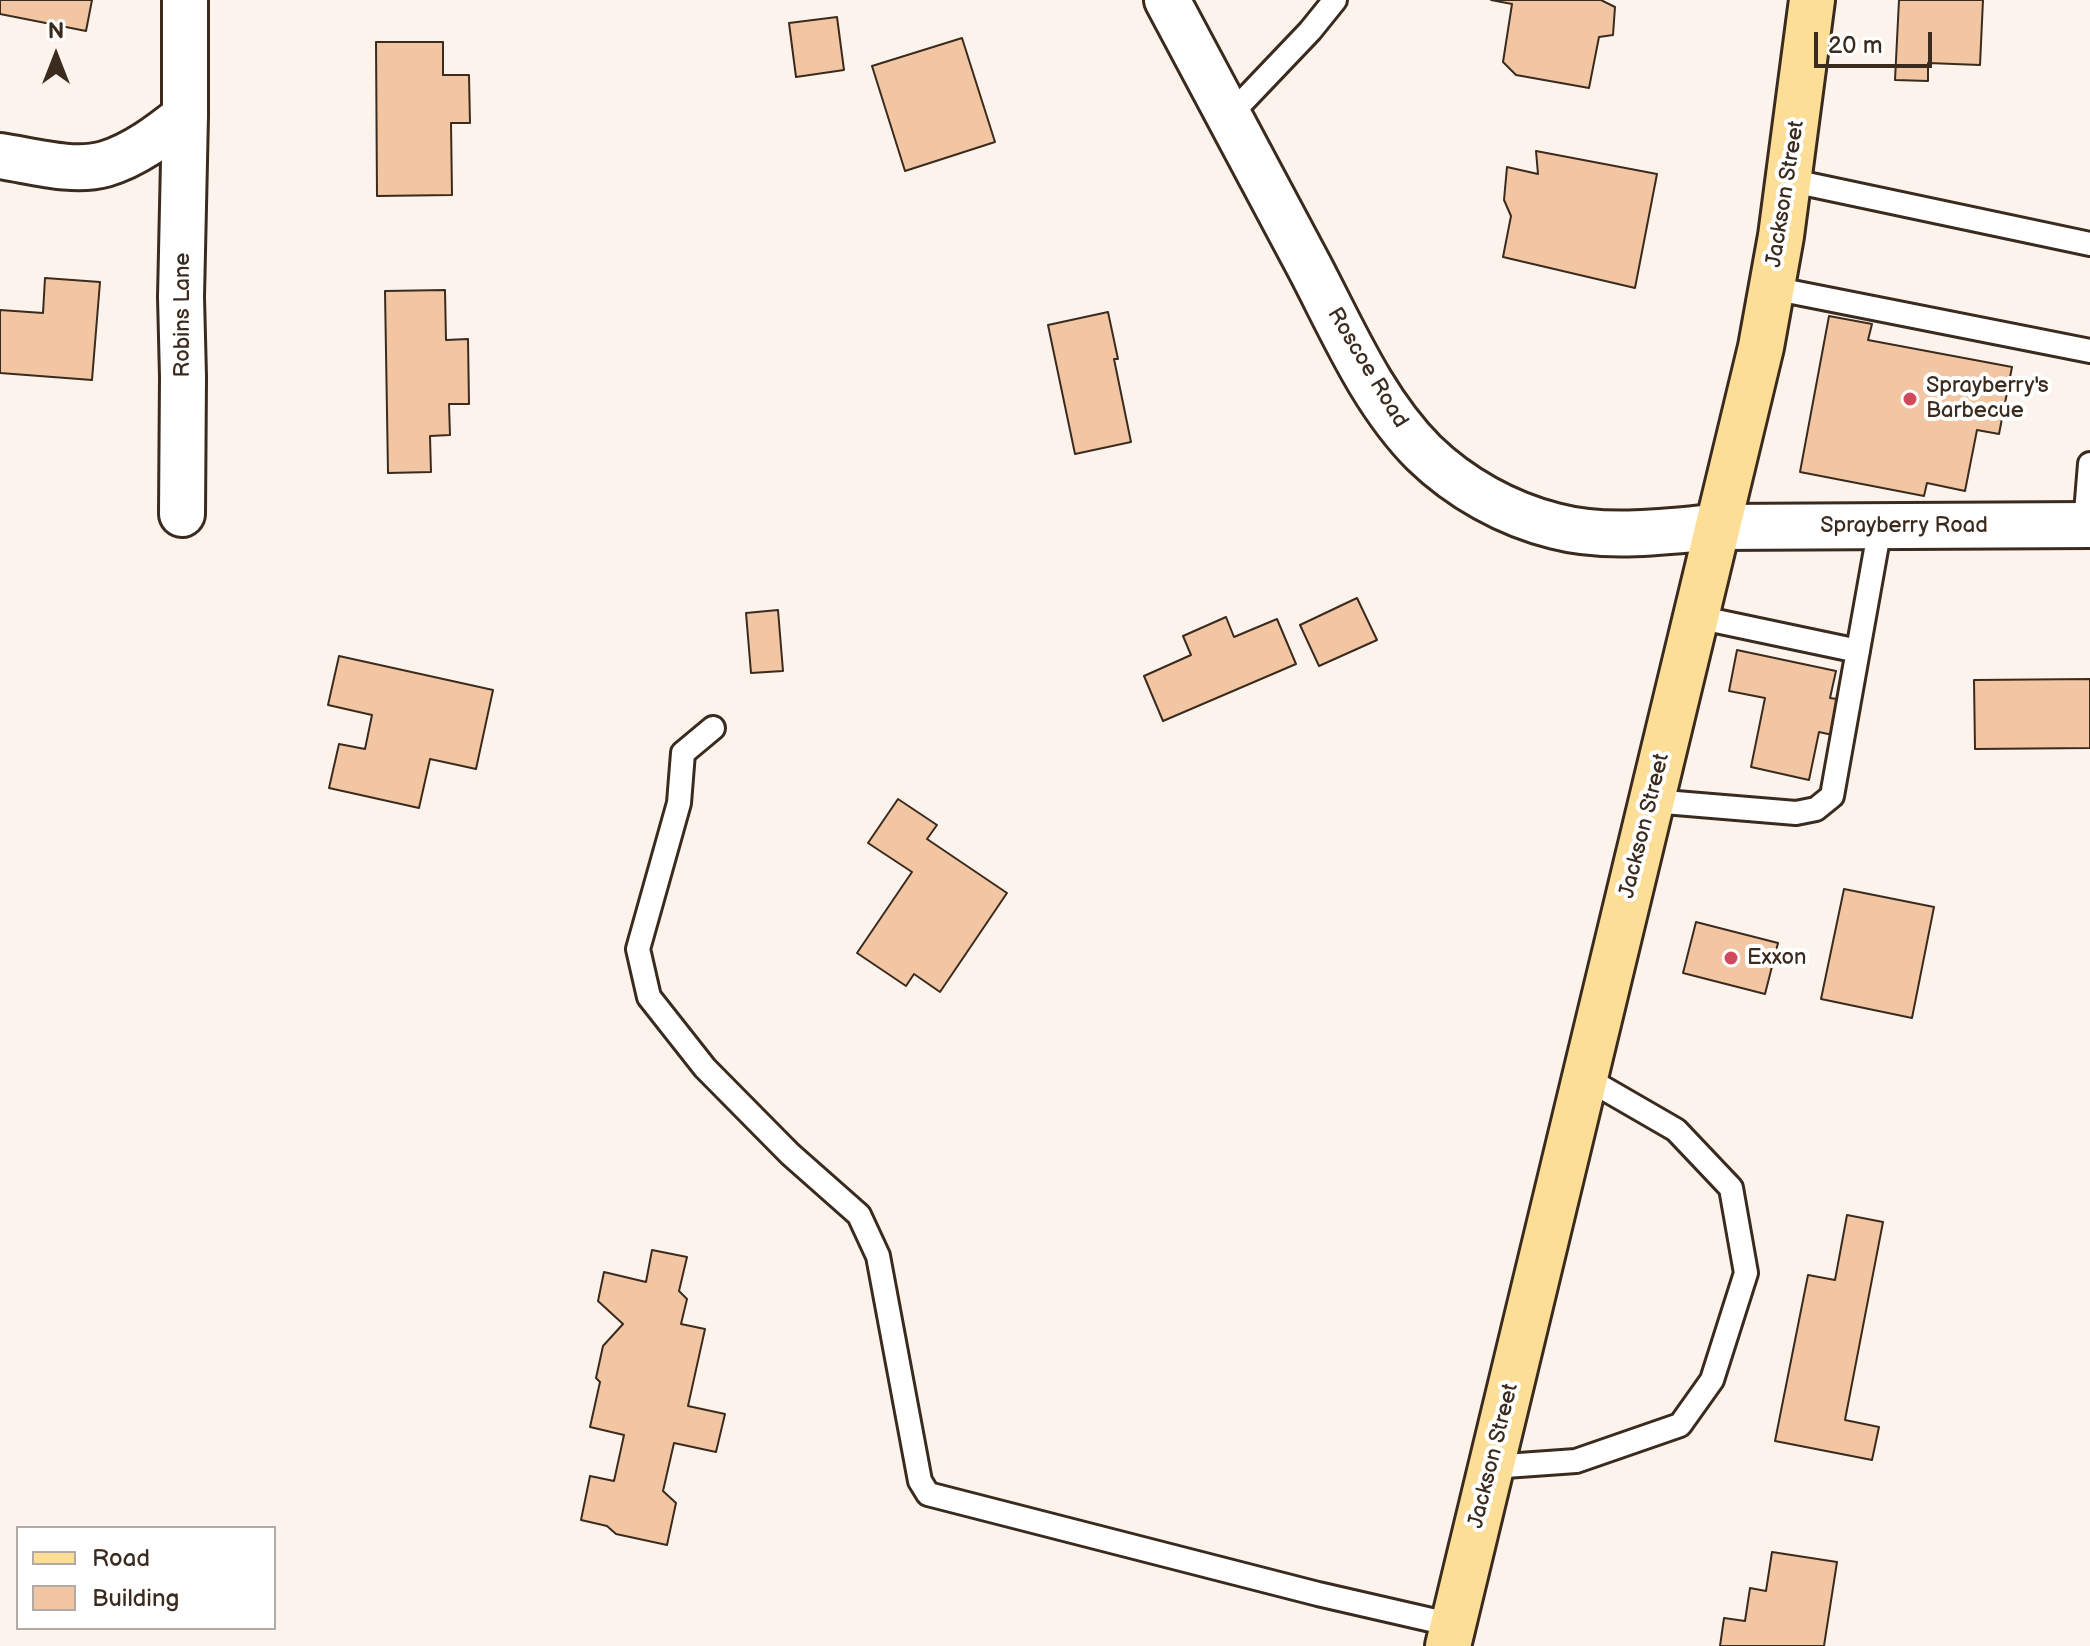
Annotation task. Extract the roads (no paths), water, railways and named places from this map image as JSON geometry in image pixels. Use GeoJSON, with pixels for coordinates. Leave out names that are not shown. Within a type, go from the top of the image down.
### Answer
{"type":"FeatureCollection","features":[{"type":"Feature","properties":{"kind":"main road","name":"Jackson Street"},"geometry":{"type":"LineString","coordinates":[[1451,1636],[1761,347],[1788,180],[1812,0]]}},
{"type":"Feature","properties":{"kind":"street","name":"Robins Lane"},"geometry":{"type":"LineString","coordinates":[[182,514],[185,0]]}},
{"type":"Feature","properties":{"kind":"street","name":"Roscoe Road"},"geometry":{"type":"LineString","coordinates":[[1167,0],[1377,391],[1399,424],[1425,454],[1489,501],[1556,527],[1620,534],[1718,527]]}},
{"type":"Feature","properties":{"kind":"street"},"geometry":{"type":"LineString","coordinates":[[0,156],[71,167],[103,165],[150,142],[185,116]]}},
{"type":"Feature","properties":{"kind":"street","name":"Sprayberry Road"},"geometry":{"type":"LineString","coordinates":[[1718,527],[2087,525]]}},
{"type":"Feature","properties":{"kind":"lane"},"geometry":{"type":"LineString","coordinates":[[1229,116],[1310,31],[1335,0]]}},
{"type":"Feature","properties":{"kind":"lane"},"geometry":{"type":"LineString","coordinates":[[1788,180],[2090,243]]}},
{"type":"Feature","properties":{"kind":"lane"},"geometry":{"type":"LineString","coordinates":[[1772,288],[2090,351]]}},
{"type":"Feature","properties":{"kind":"lane"},"geometry":{"type":"LineString","coordinates":[[2087,525],[2090,464]]}},
{"type":"Feature","properties":{"kind":"lane"},"geometry":{"type":"LineString","coordinates":[[1652,801],[1796,813],[1816,809],[1832,796],[1880,527]]}},
{"type":"Feature","properties":{"kind":"lane"},"geometry":{"type":"LineString","coordinates":[[1697,617],[1858,651]]}},
{"type":"Feature","properties":{"kind":"lane"},"geometry":{"type":"LineString","coordinates":[[713,728],[683,753],[679,803],[638,949],[649,997],[705,1068],[790,1154],[859,1215],[878,1256],[920,1481],[928,1494],[1318,1594],[1451,1636]]}},
{"type":"Feature","properties":{"kind":"lane"},"geometry":{"type":"LineString","coordinates":[[1491,1467],[1576,1461],[1680,1425],[1712,1380],[1746,1273],[1731,1188],[1676,1130],[1586,1078]]}},
{"type":"Feature","properties":{"kind":"place","name":"Sprayberry's Barbecue"},"geometry":{"type":"Point","coordinates":[1910,399]}},
{"type":"Feature","properties":{"kind":"place","name":"Exxon"},"geometry":{"type":"Point","coordinates":[1731,958]}}]}
